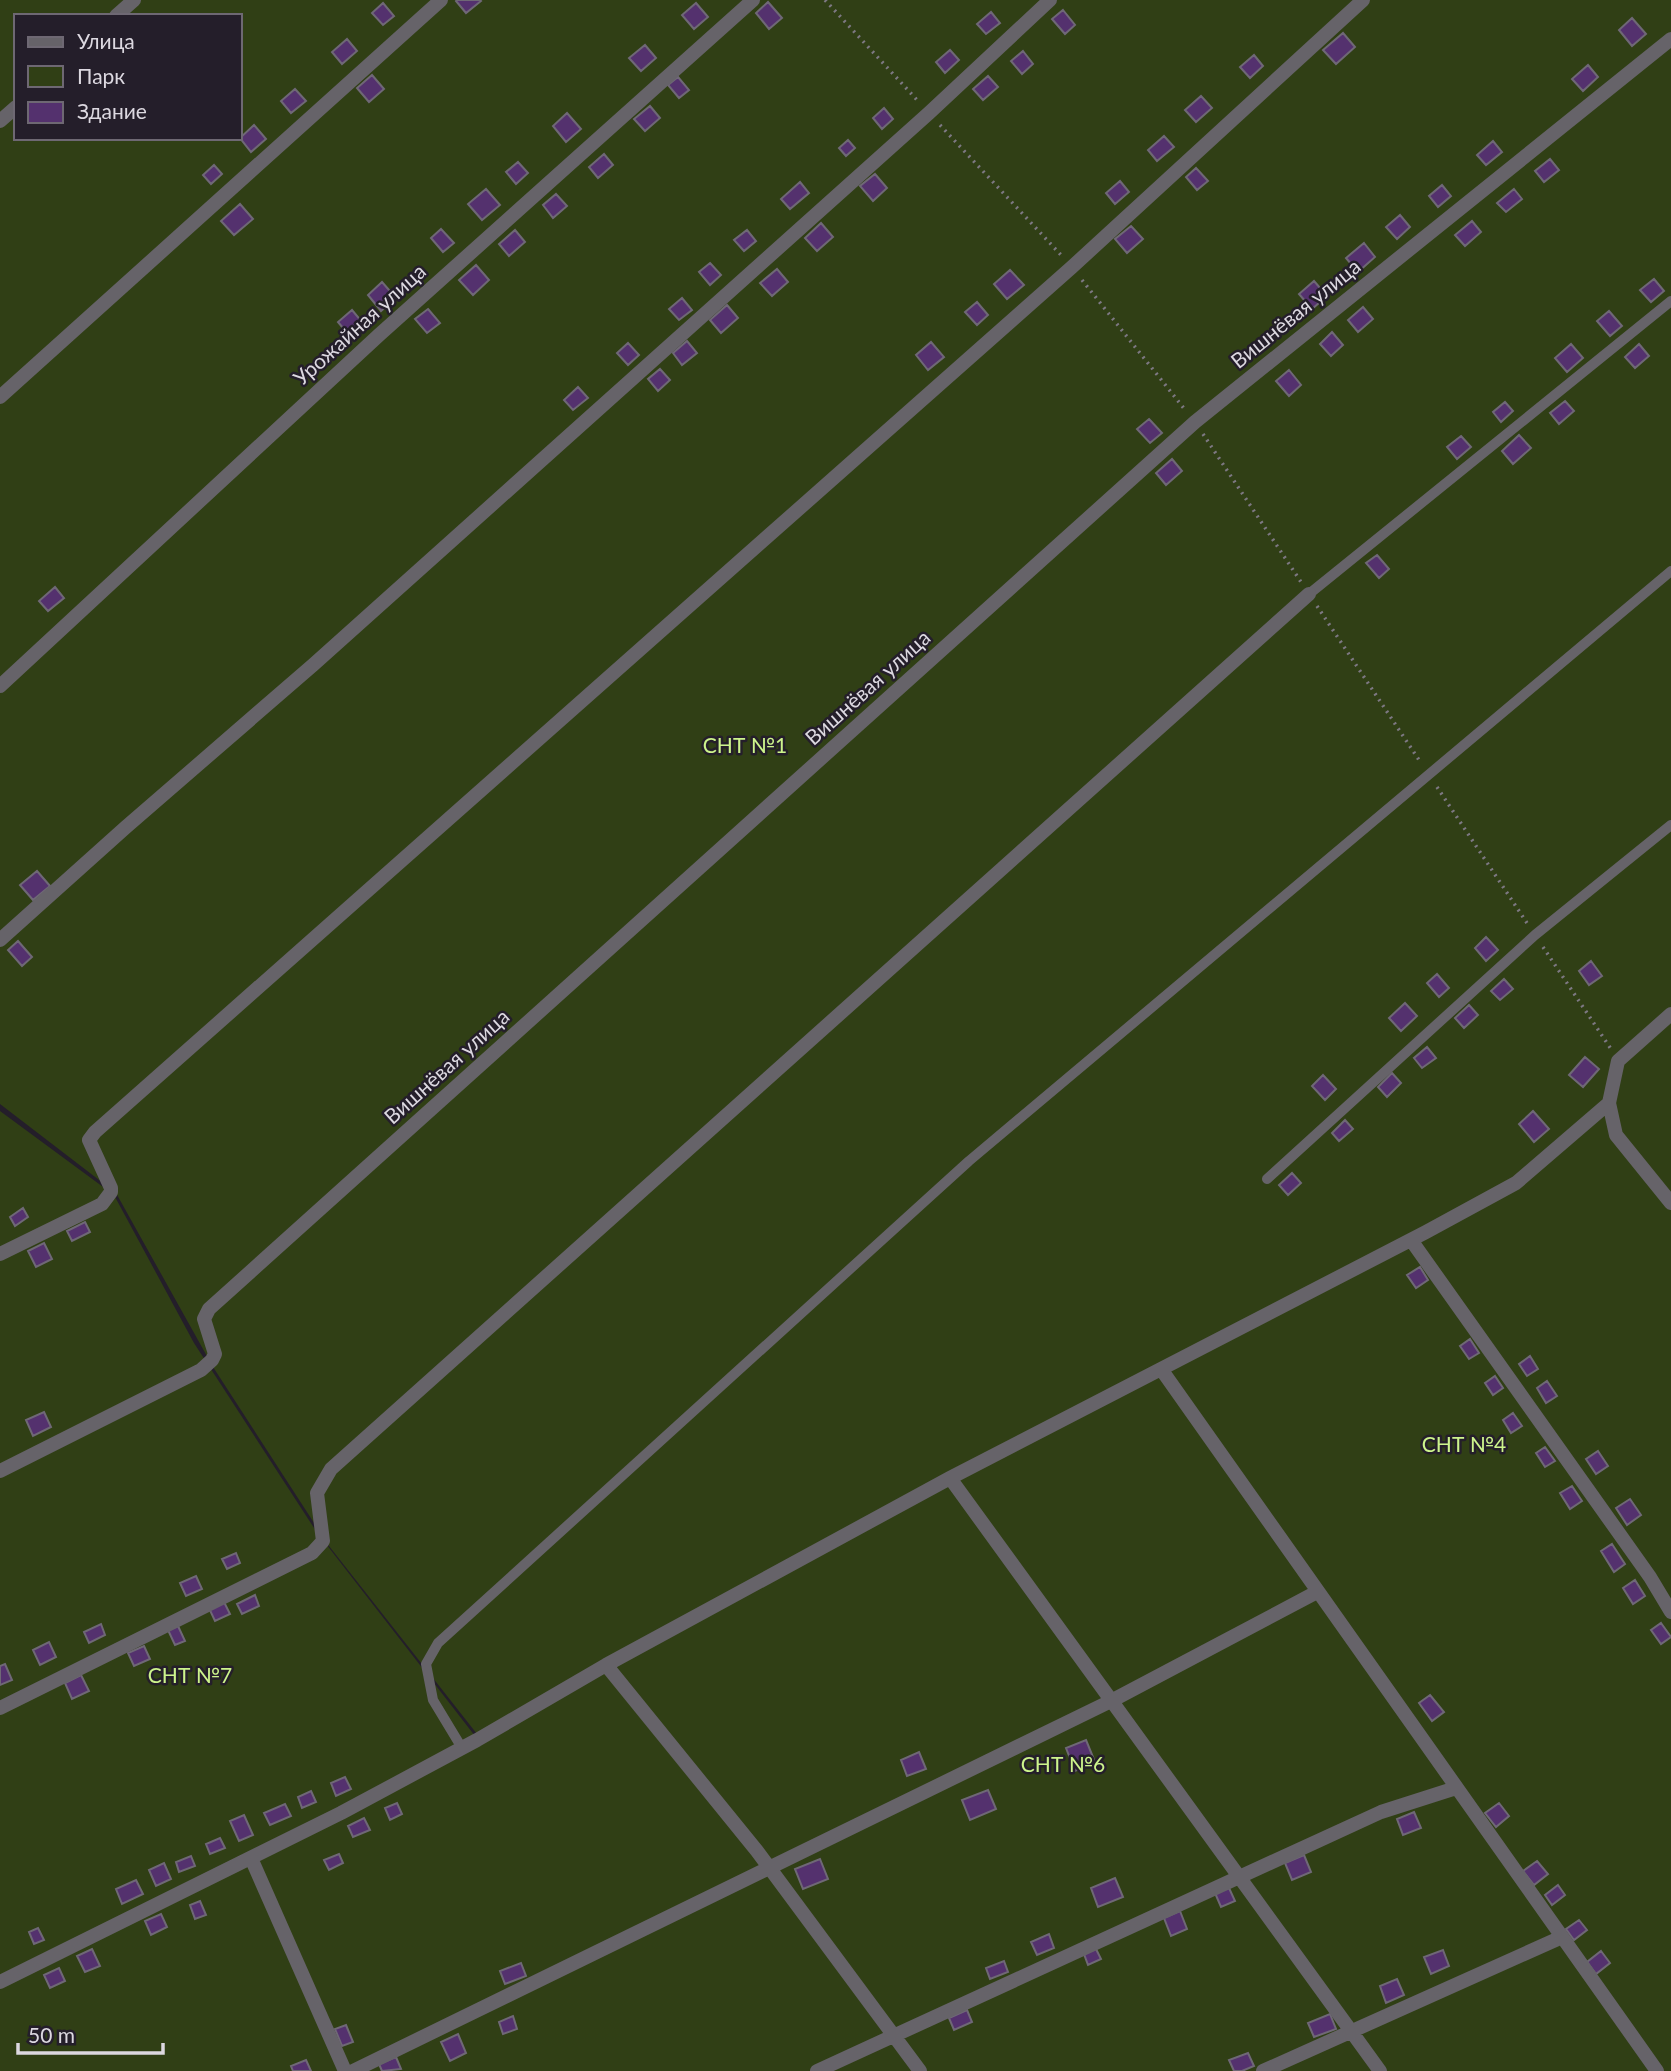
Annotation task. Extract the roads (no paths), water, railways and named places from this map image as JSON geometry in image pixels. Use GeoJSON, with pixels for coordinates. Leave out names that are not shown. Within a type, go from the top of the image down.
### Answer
{"type":"FeatureCollection","features":[{"type":"Feature","properties":{"kind":"street"},"geometry":{"type":"LineString","coordinates":[[118,14],[134,0]]}},
{"type":"Feature","properties":{"kind":"street"},"geometry":{"type":"LineString","coordinates":[[0,397],[441,0]]}},
{"type":"Feature","properties":{"kind":"street","name":"Урожайная улица"},"geometry":{"type":"LineString","coordinates":[[0,686],[379,335],[753,0]]}},
{"type":"Feature","properties":{"kind":"street"},"geometry":{"type":"LineString","coordinates":[[0,940],[313,665],[929,113],[1050,0]]}},
{"type":"Feature","properties":{"kind":"street"},"geometry":{"type":"LineString","coordinates":[[0,1254],[102,1204],[111,1188],[89,1140],[94,1132],[1072,267],[1363,0]]}},
{"type":"Feature","properties":{"kind":"street","name":"Вишнёвая улица"},"geometry":{"type":"LineString","coordinates":[[0,1471],[201,1370],[215,1354],[204,1319],[209,1310],[1195,422],[1671,39]]}},
{"type":"Feature","properties":{"kind":"street"},"geometry":{"type":"LineString","coordinates":[[0,121],[14,109]]}},
{"type":"Feature","properties":{"kind":"street"},"geometry":{"type":"LineString","coordinates":[[0,1708],[312,1553],[323,1541],[317,1493],[331,1469],[1310,594]]}},
{"type":"Feature","properties":{"kind":"street"},"geometry":{"type":"LineString","coordinates":[[1671,1014],[1618,1061],[1609,1103],[1616,1135],[1671,1203]]}},
{"type":"Feature","properties":{"kind":"street"},"geometry":{"type":"LineString","coordinates":[[0,1982],[341,1813],[950,1478],[1516,1183],[1609,1103]]}},
{"type":"Feature","properties":{"kind":"street"},"geometry":{"type":"LineString","coordinates":[[1410,1240],[1650,1577],[1671,1612]]}},
{"type":"Feature","properties":{"kind":"street"},"geometry":{"type":"LineString","coordinates":[[1161,1369],[1657,2071]]}},
{"type":"Feature","properties":{"kind":"street"},"geometry":{"type":"LineString","coordinates":[[950,1478],[1380,2071]]}},
{"type":"Feature","properties":{"kind":"street"},"geometry":{"type":"LineString","coordinates":[[353,2071],[1111,1701],[1317,1592]]}},
{"type":"Feature","properties":{"kind":"street"},"geometry":{"type":"LineString","coordinates":[[606,1665],[769,1868],[920,2071]]}},
{"type":"Feature","properties":{"kind":"street"},"geometry":{"type":"LineString","coordinates":[[817,2071],[1381,1812],[1456,1788]]}},
{"type":"Feature","properties":{"kind":"street"},"geometry":{"type":"LineString","coordinates":[[251,1858],[345,2071]]}},
{"type":"Feature","properties":{"kind":"street"},"geometry":{"type":"LineString","coordinates":[[1263,2071],[1562,1937]]}},
{"type":"Feature","properties":{"kind":"lane"},"geometry":{"type":"LineString","coordinates":[[1310,594],[1671,301]]}},
{"type":"Feature","properties":{"kind":"lane"},"geometry":{"type":"LineString","coordinates":[[462,1748],[433,1700],[426,1664],[438,1643],[968,1161],[1671,571]]}},
{"type":"Feature","properties":{"kind":"lane"},"geometry":{"type":"LineString","coordinates":[[1267,1179],[1535,935],[1671,825]]}},
{"type":"Feature","properties":{"kind":"park label","name":"СНТ №1"},"geometry":{"type":"Point","coordinates":[745,746]}},
{"type":"Feature","properties":{"kind":"park label","name":"СНТ №4"},"geometry":{"type":"Point","coordinates":[1464,1445]}},
{"type":"Feature","properties":{"kind":"park label","name":"СНТ №7"},"geometry":{"type":"Point","coordinates":[190,1676]}},
{"type":"Feature","properties":{"kind":"park label","name":"СНТ №6"},"geometry":{"type":"Point","coordinates":[1063,1765]}}]}
